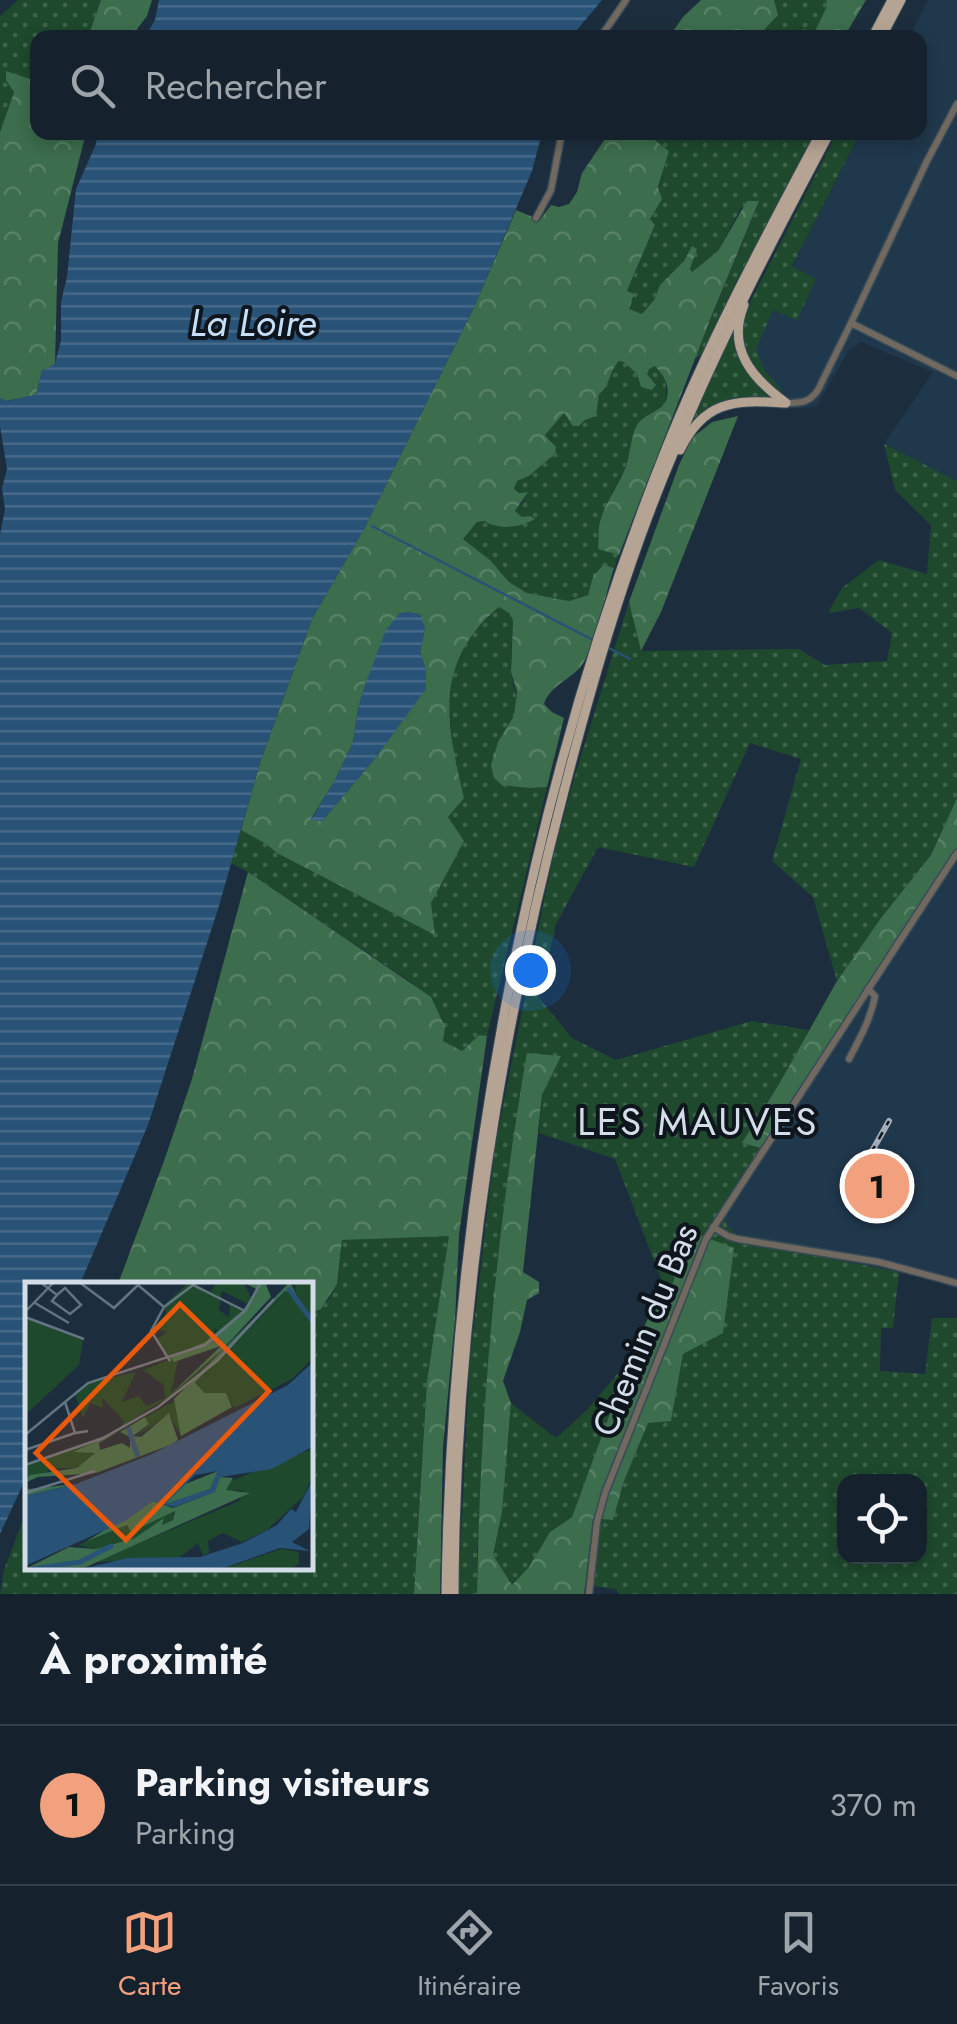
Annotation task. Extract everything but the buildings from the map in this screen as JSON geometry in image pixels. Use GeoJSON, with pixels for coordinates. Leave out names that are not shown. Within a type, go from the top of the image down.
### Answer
{"type":"FeatureCollection","features":[{"type":"Feature","properties":{"kind":"main road"},"geometry":{"type":"LineString","coordinates":[[876,30],[892,0]]}},
{"type":"Feature","properties":{"kind":"main road"},"geometry":{"type":"LineString","coordinates":[[885,30],[901,0]]}},
{"type":"Feature","properties":{"kind":"main road"},"geometry":{"type":"LineString","coordinates":[[446,1594],[456,1382],[476,1194],[510,986],[549,814],[597,643],[668,445],[734,296],[818,140]]}},
{"type":"Feature","properties":{"kind":"main road"},"geometry":{"type":"LineString","coordinates":[[786,403],[753,374],[742,354],[739,325],[755,282],[828,140]]}},
{"type":"Feature","properties":{"kind":"main road"},"geometry":{"type":"LineString","coordinates":[[454,1594],[472,1289],[502,1076],[546,857],[585,712],[674,449],[736,312],[828,140]]}},
{"type":"Feature","properties":{"kind":"main road"},"geometry":{"type":"LineString","coordinates":[[629,573],[675,460],[700,420],[736,401],[786,403]]}},
{"type":"Feature","properties":{"kind":"street"},"geometry":{"type":"LineString","coordinates":[[605,30],[626,0]]}},
{"type":"Feature","properties":{"kind":"street"},"geometry":{"type":"LineString","coordinates":[[786,403],[802,404],[818,390],[957,104]]}},
{"type":"Feature","properties":{"kind":"street"},"geometry":{"type":"LineString","coordinates":[[536,218],[551,190],[560,140]]}},
{"type":"Feature","properties":{"kind":"street"},"geometry":{"type":"LineString","coordinates":[[850,323],[957,376]]}},
{"type":"Feature","properties":{"kind":"street","name":"Chemin du Bas"},"geometry":{"type":"LineString","coordinates":[[589,1594],[597,1522],[605,1493],[695,1264],[713,1228],[957,852]]}},
{"type":"Feature","properties":{"kind":"street"},"geometry":{"type":"LineString","coordinates":[[849,1058],[873,1006],[875,996],[868,989]]}},
{"type":"Feature","properties":{"kind":"street"},"geometry":{"type":"LineString","coordinates":[[713,1228],[738,1239],[879,1262],[957,1283]]}},
{"type":"Feature","properties":{"kind":"shaded area"},"geometry":{"type":"Polygon","coordinates":[[[928,0],[957,0],[957,481],[884,444],[933,372],[861,342],[849,350],[816,407],[783,409],[742,371],[856,140],[927,140],[927,30],[913,30],[928,0]]]}},
{"type":"Feature","properties":{"kind":"shaded area"},"geometry":{"type":"Polygon","coordinates":[[[957,859],[957,1289],[911,1274],[828,1258],[826,1249],[736,1234],[725,1220],[727,1213],[957,859]]]}},
{"type":"Feature","properties":{"kind":"green space"},"geometry":{"type":"Polygon","coordinates":[[[18,0],[101,0],[90,30],[30,30],[30,79],[7,71],[6,80],[14,91],[0,132],[0,16],[18,0]]]}},
{"type":"Feature","properties":{"kind":"green space"},"geometry":{"type":"Polygon","coordinates":[[[101,0],[152,0],[136,30],[90,30],[101,0]]]}},
{"type":"Feature","properties":{"kind":"green space"},"geometry":{"type":"Polygon","coordinates":[[[701,0],[774,0],[778,15],[764,30],[674,30],[701,0]]]}},
{"type":"Feature","properties":{"kind":"green space"},"geometry":{"type":"Polygon","coordinates":[[[774,0],[826,0],[827,6],[815,30],[765,30],[778,15],[774,0]]]}},
{"type":"Feature","properties":{"kind":"green space"},"geometry":{"type":"Polygon","coordinates":[[[826,0],[866,0],[848,30],[815,30],[826,0]]]}},
{"type":"Feature","properties":{"kind":"green space"},"geometry":{"type":"Polygon","coordinates":[[[6,71],[30,79],[30,140],[84,140],[58,243],[55,365],[42,371],[36,395],[6,401],[0,398],[0,132],[14,92],[6,80],[6,71]]]}},
{"type":"Feature","properties":{"kind":"green space"},"geometry":{"type":"Polygon","coordinates":[[[604,140],[655,140],[669,151],[658,187],[662,199],[650,219],[655,225],[627,291],[634,294],[629,309],[642,314],[692,246],[697,249],[692,272],[718,251],[747,201],[759,201],[619,555],[598,549],[601,519],[625,469],[637,425],[664,404],[668,391],[655,366],[647,374],[656,385],[652,390],[641,387],[637,374],[619,361],[599,394],[596,416],[573,426],[564,413],[545,435],[556,447],[555,454],[517,481],[514,489],[528,492],[515,511],[535,519],[509,527],[477,522],[463,539],[490,560],[509,582],[527,593],[569,601],[588,595],[593,577],[603,565],[614,568],[582,665],[551,692],[544,704],[564,718],[547,787],[502,785],[494,778],[491,765],[498,742],[514,716],[517,692],[511,672],[513,620],[509,613],[499,607],[463,650],[454,672],[450,719],[464,798],[448,817],[464,841],[431,903],[435,935],[277,853],[241,830],[260,763],[312,619],[365,527],[475,305],[516,210],[540,220],[551,205],[569,204],[582,173],[604,140]],[[425,628],[366,682],[353,743],[311,819],[322,821],[377,756],[426,670],[420,652],[425,628]]]}},
{"type":"Feature","properties":{"kind":"green space"},"geometry":{"type":"Polygon","coordinates":[[[654,140],[812,140],[731,292],[703,354],[695,358],[759,202],[741,208],[718,251],[692,272],[694,259],[688,252],[642,314],[628,309],[627,292],[655,226],[650,219],[669,151],[654,140]]]}},
{"type":"Feature","properties":{"kind":"green space"},"geometry":{"type":"Polygon","coordinates":[[[833,140],[856,140],[792,266],[816,279],[797,320],[773,310],[756,349],[764,370],[781,392],[747,359],[742,339],[745,312],[833,140]]]}},
{"type":"Feature","properties":{"kind":"green space"},"geometry":{"type":"Polygon","coordinates":[[[736,328],[746,368],[775,398],[734,399],[712,407],[694,421],[692,419],[736,328]]]}},
{"type":"Feature","properties":{"kind":"green space"},"geometry":{"type":"Polygon","coordinates":[[[619,361],[637,374],[641,387],[648,369],[655,365],[664,378],[666,403],[636,427],[624,471],[612,493],[599,549],[619,555],[614,568],[603,566],[588,595],[569,601],[527,593],[509,582],[490,560],[463,539],[477,522],[485,520],[495,526],[522,518],[515,511],[527,492],[514,489],[517,481],[555,454],[552,441],[545,435],[564,413],[573,426],[596,416],[598,394],[619,361]]]}},
{"type":"Feature","properties":{"kind":"green space"},"geometry":{"type":"Polygon","coordinates":[[[738,416],[661,612],[641,651],[629,602],[679,465],[692,438],[712,422],[738,416]]]}},
{"type":"Feature","properties":{"kind":"green space"},"geometry":{"type":"Polygon","coordinates":[[[884,444],[957,481],[957,798],[931,855],[837,981],[813,897],[772,861],[801,759],[750,743],[694,867],[598,847],[556,924],[539,998],[572,1038],[616,1060],[752,1021],[809,1030],[754,1121],[745,1144],[768,1150],[725,1220],[736,1234],[827,1249],[828,1258],[899,1272],[893,1328],[881,1328],[880,1371],[925,1374],[932,1318],[957,1318],[957,1594],[619,1594],[616,1589],[585,1585],[593,1517],[613,1519],[648,1423],[671,1420],[683,1354],[684,1244],[673,1284],[663,1284],[615,1159],[539,1133],[542,1095],[560,1057],[528,1053],[477,1552],[477,1594],[458,1594],[470,1359],[495,1146],[553,856],[629,602],[641,651],[799,649],[825,665],[887,661],[892,633],[859,608],[828,613],[842,588],[879,560],[927,574],[931,525],[895,490],[884,444]]]}},
{"type":"Feature","properties":{"kind":"green space"},"geometry":{"type":"Polygon","coordinates":[[[500,606],[513,620],[511,670],[517,703],[511,726],[493,760],[494,778],[530,788],[547,787],[487,1036],[479,1035],[462,1051],[443,1041],[412,983],[231,863],[241,830],[277,853],[431,903],[444,876],[453,754],[449,704],[454,668],[473,633],[500,606]]]}},
{"type":"Feature","properties":{"kind":"green space"},"geometry":{"type":"Polygon","coordinates":[[[957,798],[957,859],[768,1150],[742,1143],[837,981],[931,855],[957,798]]]}},
{"type":"Feature","properties":{"kind":"green space"},"geometry":{"type":"Polygon","coordinates":[[[248,872],[431,997],[445,1027],[443,1041],[462,1051],[479,1035],[487,1036],[459,1235],[443,1447],[440,1594],[414,1594],[427,1381],[449,1236],[342,1240],[337,1284],[321,1309],[312,1312],[312,1282],[119,1282],[192,1079],[248,872]]]}},
{"type":"Feature","properties":{"kind":"green space"},"geometry":{"type":"Polygon","coordinates":[[[527,1053],[561,1056],[542,1095],[523,1272],[539,1282],[539,1293],[527,1300],[503,1381],[511,1403],[502,1512],[493,1555],[512,1585],[529,1567],[550,1532],[572,1517],[630,1359],[663,1284],[673,1283],[684,1244],[699,1235],[734,1248],[723,1333],[683,1354],[671,1421],[648,1423],[613,1520],[593,1518],[584,1594],[477,1594],[492,1323],[527,1053]]]}},
{"type":"Feature","properties":{"kind":"green space"},"geometry":{"type":"Polygon","coordinates":[[[450,1235],[427,1381],[414,1594],[0,1594],[4,1570],[25,1515],[25,1569],[312,1569],[312,1312],[333,1293],[342,1240],[450,1235]]]}},
{"type":"Feature","properties":{"kind":"green space"},"geometry":{"type":"Polygon","coordinates":[[[630,1359],[572,1517],[550,1532],[513,1586],[493,1555],[502,1512],[511,1403],[556,1438],[586,1411],[630,1359]]]}},
{"type":"Feature","properties":{"kind":"water"},"geometry":{"type":"Polygon","coordinates":[[[159,0],[602,0],[577,30],[149,30],[159,0]]]}},
{"type":"Feature","properties":{"kind":"water","name":"La Loire"},"geometry":{"type":"Polygon","coordinates":[[[97,140],[540,140],[532,171],[475,305],[365,527],[312,619],[260,763],[218,909],[148,1125],[81,1282],[25,1282],[25,1478],[0,1534],[0,535],[7,469],[0,398],[7,401],[36,395],[42,371],[55,364],[61,340],[61,302],[76,189],[97,140]]]}},
{"type":"Feature","properties":{"kind":"water"},"geometry":{"type":"Polygon","coordinates":[[[400,613],[420,614],[425,628],[420,652],[426,670],[426,689],[322,821],[311,820],[353,743],[358,709],[386,630],[400,613]]]}},
{"type":"Feature","properties":{"kind":"waterway"},"geometry":{"type":"LineString","coordinates":[[372,526],[593,640]]}},
{"type":"Feature","properties":{"kind":"waterway"},"geometry":{"type":"LineString","coordinates":[[609,648],[630,659]]}},
{"type":"Feature","properties":{"kind":"railway"},"geometry":{"type":"LineString","coordinates":[[863,1167],[889,1121]]}},
{"type":"Feature","properties":{"kind":"place","name":"Parking visiteurs"},"geometry":{"type":"Point","coordinates":[877,1186]}},
{"type":"Feature","properties":{"kind":"district","name":"LES MAUVES"},"geometry":{"type":"Point","coordinates":[698,1122]}}]}
